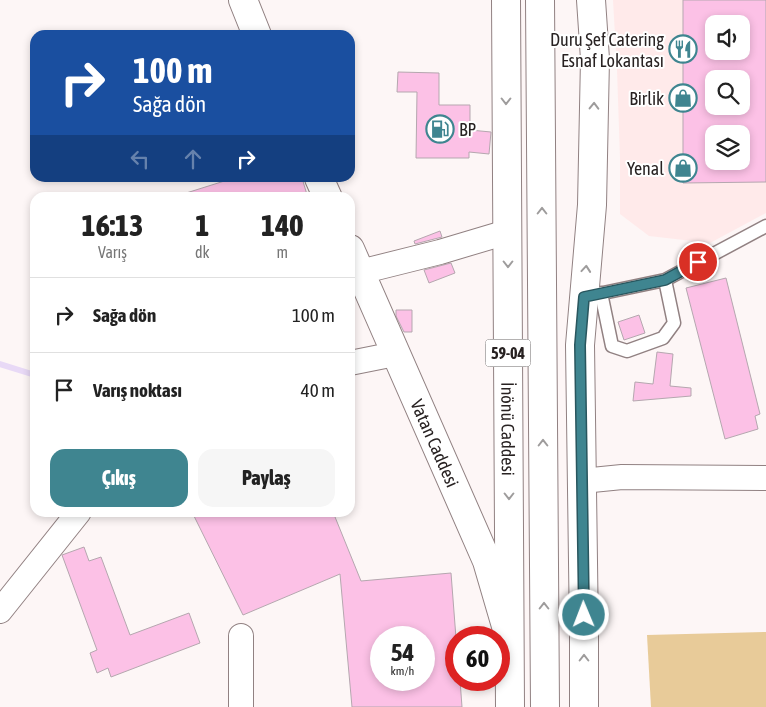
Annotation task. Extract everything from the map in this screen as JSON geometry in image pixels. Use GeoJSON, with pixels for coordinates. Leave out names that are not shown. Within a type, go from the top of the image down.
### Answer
{"type":"FeatureCollection","features":[{"type":"Feature","properties":{"kind":"main road"},"geometry":{"type":"LineString","coordinates":[[243,0],[255,30]]}},
{"type":"Feature","properties":{"kind":"main road"},"geometry":{"type":"LineString","coordinates":[[500,0],[506,67]]}},
{"type":"Feature","properties":{"kind":"main road","name":"İnönü Caddesi"},"geometry":{"type":"LineString","coordinates":[[506,0],[510,626]]}},
{"type":"Feature","properties":{"kind":"main road","name":"59-04"},"geometry":{"type":"LineString","coordinates":[[540,0],[545,707]]}},
{"type":"Feature","properties":{"kind":"main road"},"geometry":{"type":"LineString","coordinates":[[540,66],[547,0]]}},
{"type":"Feature","properties":{"kind":"main road"},"geometry":{"type":"LineString","coordinates":[[584,707],[580,345],[592,295],[595,59],[591,0]]}},
{"type":"Feature","properties":{"kind":"main road","name":"Vatan Caddesi"},"geometry":{"type":"LineString","coordinates":[[355,260],[487,561],[506,626]]}},
{"type":"Feature","properties":{"kind":"main road","name":"İnönü Caddesi"},"geometry":{"type":"LineString","coordinates":[[510,691],[510,707]]}},
{"type":"Feature","properties":{"kind":"street"},"geometry":{"type":"LineString","coordinates":[[355,260],[440,252],[507,232]]}},
{"type":"Feature","properties":{"kind":"street"},"geometry":{"type":"LineString","coordinates":[[355,362],[396,354]]}},
{"type":"Feature","properties":{"kind":"street"},"geometry":{"type":"LineString","coordinates":[[582,481],[622,477],[766,478]]}},
{"type":"Feature","properties":{"kind":"street"},"geometry":{"type":"LineString","coordinates":[[0,611],[75,517]]}},
{"type":"Feature","properties":{"kind":"street"},"geometry":{"type":"LineString","coordinates":[[241,636],[241,707]]}},
{"type":"Feature","properties":{"kind":"lane"},"geometry":{"type":"LineString","coordinates":[[665,280],[674,323],[662,338],[627,351],[612,346],[592,295],[665,280],[766,226]]}},
{"type":"Feature","properties":{"kind":"shaded area"},"geometry":{"type":"Polygon","coordinates":[[[613,0],[766,0],[766,213],[710,243],[649,236],[620,214],[620,158],[613,0]]]}},
{"type":"Feature","properties":{"kind":"shaded area"},"geometry":{"type":"Polygon","coordinates":[[[766,632],[766,707],[651,707],[647,635],[766,632]]]}},
{"type":"Feature","properties":{"kind":"building"},"geometry":{"type":"Polygon","coordinates":[[[683,0],[766,0],[766,182],[683,183],[683,0]]]}},
{"type":"Feature","properties":{"kind":"building"},"geometry":{"type":"Polygon","coordinates":[[[398,72],[439,73],[439,105],[470,105],[470,130],[491,132],[489,154],[469,152],[469,158],[416,158],[417,92],[397,92],[398,72]]]}},
{"type":"Feature","properties":{"kind":"building"},"geometry":{"type":"Polygon","coordinates":[[[221,182],[303,182],[306,192],[189,192],[221,182]]]}},
{"type":"Feature","properties":{"kind":"building"},"geometry":{"type":"Polygon","coordinates":[[[440,231],[442,237],[415,244],[414,241],[440,231]]]}},
{"type":"Feature","properties":{"kind":"building"},"geometry":{"type":"Polygon","coordinates":[[[451,263],[455,273],[429,283],[424,270],[451,263]]]}},
{"type":"Feature","properties":{"kind":"building"},"geometry":{"type":"Polygon","coordinates":[[[726,278],[760,414],[755,416],[758,429],[725,439],[686,288],[726,278]]]}},
{"type":"Feature","properties":{"kind":"building"},"geometry":{"type":"Polygon","coordinates":[[[396,310],[412,310],[412,332],[404,332],[396,316],[396,310]]]}},
{"type":"Feature","properties":{"kind":"building"},"geometry":{"type":"Polygon","coordinates":[[[639,315],[645,333],[624,340],[618,322],[639,315]]]}},
{"type":"Feature","properties":{"kind":"building"},"geometry":{"type":"Polygon","coordinates":[[[657,352],[673,354],[670,386],[691,388],[691,396],[633,401],[635,382],[653,384],[657,352]]]}},
{"type":"Feature","properties":{"kind":"building"},"geometry":{"type":"Polygon","coordinates":[[[194,517],[335,517],[361,581],[451,573],[455,626],[445,626],[445,691],[461,691],[462,707],[352,707],[340,574],[243,615],[194,517]]]}},
{"type":"Feature","properties":{"kind":"building"},"geometry":{"type":"Polygon","coordinates":[[[84,547],[89,561],[101,557],[130,635],[189,613],[200,643],[111,677],[108,668],[97,673],[90,653],[97,650],[62,555],[84,547]]]}},
{"type":"Feature","properties":{"kind":"waterway"},"geometry":{"type":"LineString","coordinates":[[0,364],[30,373]]}},
{"type":"Feature","properties":{"kind":"place","name":"Duru Şef Catering Esnaf Lokantası"},"geometry":{"type":"Point","coordinates":[683,49]}},
{"type":"Feature","properties":{"kind":"place","name":"Birlik"},"geometry":{"type":"Point","coordinates":[683,98]}},
{"type":"Feature","properties":{"kind":"place","name":"BP"},"geometry":{"type":"Point","coordinates":[440,129]}},
{"type":"Feature","properties":{"kind":"place","name":"Yenal"},"geometry":{"type":"Point","coordinates":[683,168]}},
{"type":"Feature","properties":{"kind":"route"},"geometry":{"type":"LineString","coordinates":[[584,615],[580,345],[584,297],[665,280],[698,262]]}}]}
